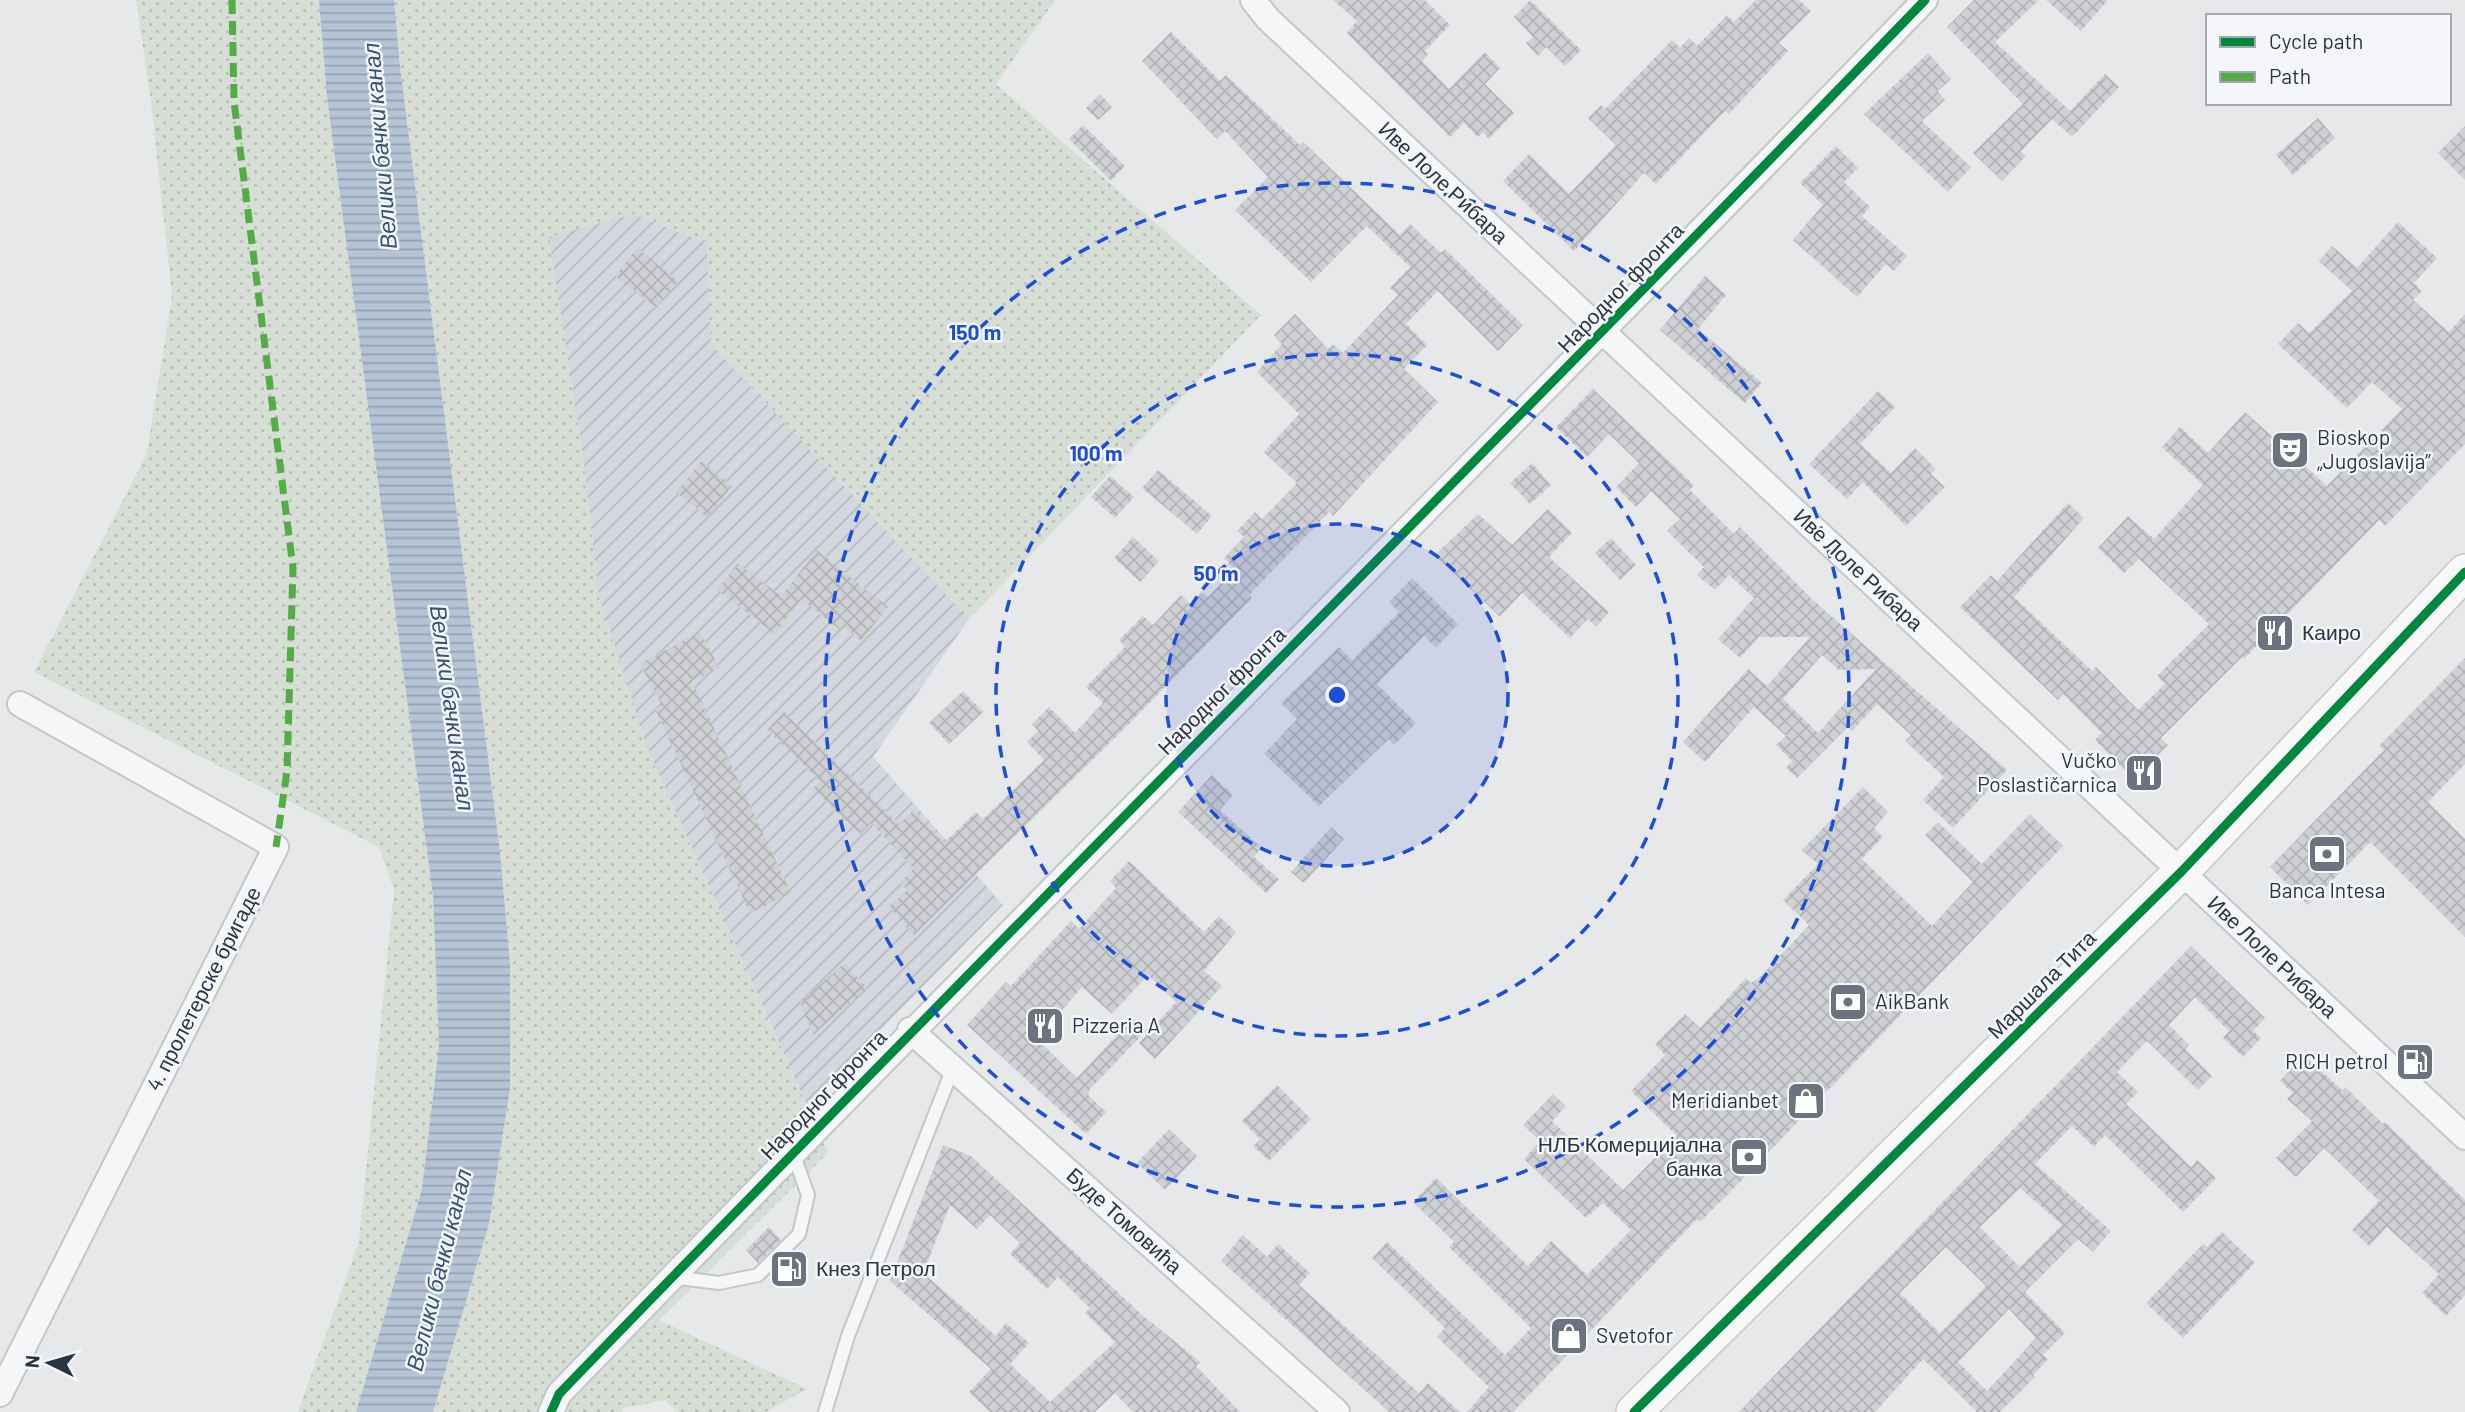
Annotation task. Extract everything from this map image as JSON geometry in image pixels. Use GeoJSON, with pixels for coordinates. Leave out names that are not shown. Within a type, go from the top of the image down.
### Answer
{"type":"FeatureCollection","features":[{"type":"Feature","properties":{"kind":"street","name":"Иве Лоле Рибара"},"geometry":{"type":"LineString","coordinates":[[1253,0],[1268,19],[2465,1137]]}},
{"type":"Feature","properties":{"kind":"street","name":"Народног фронта"},"geometry":{"type":"LineString","coordinates":[[551,1412],[559,1394],[911,1030],[1603,332],[1925,0]]}},
{"type":"Feature","properties":{"kind":"street","name":"Маршала Тита"},"geometry":{"type":"LineString","coordinates":[[1634,1412],[2182,871],[2465,572]]}},
{"type":"Feature","properties":{"kind":"street","name":"4. пролетерске бригаде"},"geometry":{"type":"LineString","coordinates":[[0,1394],[276,847],[20,704]]}},
{"type":"Feature","properties":{"kind":"street","name":"Буде Томовића"},"geometry":{"type":"LineString","coordinates":[[911,1030],[1337,1412]]}},
{"type":"Feature","properties":{"kind":"lane"},"geometry":{"type":"LineString","coordinates":[[825,1412],[848,1336],[953,1068]]}},
{"type":"Feature","properties":{"kind":"lane"},"geometry":{"type":"LineString","coordinates":[[672,1277],[719,1283],[758,1275],[799,1234],[808,1195],[793,1152]]}},
{"type":"Feature","properties":{"kind":"shaded area"},"geometry":{"type":"Polygon","coordinates":[[[136,0],[319,0],[327,97],[433,896],[439,1045],[422,1189],[356,1412],[298,1412],[359,1242],[394,890],[379,847],[34,672],[147,454],[172,295],[151,101],[136,0]]]}},
{"type":"Feature","properties":{"kind":"shaded area"},"geometry":{"type":"Polygon","coordinates":[[[394,0],[1055,0],[996,84],[1261,315],[969,619],[711,344],[707,243],[633,214],[549,237],[583,456],[599,598],[648,750],[828,1153],[659,1320],[807,1389],[766,1412],[677,1412],[665,1400],[624,1408],[622,1412],[433,1412],[489,1224],[510,1088],[510,965],[500,852],[400,67],[394,0]]]}},
{"type":"Feature","properties":{"kind":"shaded area"},"geometry":{"type":"Polygon","coordinates":[[[633,214],[707,243],[711,344],[969,619],[873,757],[1003,905],[807,1105],[648,750],[599,598],[583,456],[548,236],[633,214]]]}},
{"type":"Feature","properties":{"kind":"water","name":"Велики бачки канал"},"geometry":{"type":"Polygon","coordinates":[[[319,0],[394,0],[400,67],[500,852],[510,965],[510,1088],[489,1224],[433,1412],[356,1412],[422,1189],[439,1045],[433,896],[327,97],[319,0]]]}},
{"type":"Feature","properties":{"kind":"building"},"geometry":{"type":"Polygon","coordinates":[[[1333,0],[1425,0],[1450,25],[1425,51],[1428,54],[1422,61],[1449,89],[1485,52],[1500,68],[1485,84],[1514,113],[1489,139],[1483,132],[1478,137],[1464,123],[1450,137],[1347,33],[1357,21],[1333,0]]]}},
{"type":"Feature","properties":{"kind":"building"},"geometry":{"type":"Polygon","coordinates":[[[1530,0],[1581,50],[1565,66],[1546,47],[1538,56],[1526,43],[1533,37],[1514,17],[1530,0]]]}},
{"type":"Feature","properties":{"kind":"building"},"geometry":{"type":"Polygon","coordinates":[[[1756,0],[1799,0],[1811,11],[1779,43],[1788,51],[1729,114],[1725,111],[1656,184],[1644,173],[1574,251],[1503,181],[1529,154],[1569,194],[1616,145],[1588,118],[1601,105],[1605,109],[1672,40],[1680,48],[1689,38],[1697,46],[1727,15],[1734,22],[1756,0]]]}},
{"type":"Feature","properties":{"kind":"building"},"geometry":{"type":"Polygon","coordinates":[[[1974,0],[2039,0],[1995,42],[2070,111],[2105,74],[2119,87],[2072,137],[2052,119],[2021,151],[2026,156],[2002,181],[1973,153],[2023,104],[1947,27],[1974,0]]]}},
{"type":"Feature","properties":{"kind":"building"},"geometry":{"type":"Polygon","coordinates":[[[2046,0],[2108,0],[2081,31],[2046,0]]]}},
{"type":"Feature","properties":{"kind":"building"},"geometry":{"type":"Polygon","coordinates":[[[1171,32],[1220,81],[1226,75],[1300,145],[1303,142],[1400,235],[1410,224],[1441,253],[1445,249],[1523,325],[1498,351],[1438,291],[1406,324],[1427,345],[1404,369],[1438,402],[1333,516],[1329,512],[1249,595],[1252,598],[1127,726],[914,935],[889,907],[907,890],[900,882],[914,869],[871,823],[860,834],[813,789],[820,781],[767,730],[784,712],[899,824],[913,811],[944,843],[976,812],[983,819],[1044,760],[1027,742],[1038,731],[1032,724],[1049,707],[1075,733],[1103,703],[1086,687],[1125,647],[1119,640],[1143,616],[1153,625],[1181,595],[1190,604],[1202,592],[1208,597],[1235,569],[1224,558],[1244,537],[1237,531],[1255,512],[1262,519],[1297,483],[1264,452],[1299,414],[1257,372],[1282,344],[1274,335],[1295,314],[1328,349],[1333,344],[1343,353],[1398,295],[1390,288],[1410,267],[1367,226],[1311,282],[1235,210],[1268,177],[1225,131],[1217,139],[1142,61],[1171,32]]]}},
{"type":"Feature","properties":{"kind":"building"},"geometry":{"type":"Polygon","coordinates":[[[1928,53],[1951,79],[1938,91],[1945,100],[1922,121],[1971,167],[1948,192],[1864,114],[1928,53]]]}},
{"type":"Feature","properties":{"kind":"building"},"geometry":{"type":"Polygon","coordinates":[[[1100,94],[1112,107],[1098,120],[1086,108],[1100,94]]]}},
{"type":"Feature","properties":{"kind":"building"},"geometry":{"type":"Polygon","coordinates":[[[2318,118],[2335,138],[2293,175],[2276,155],[2318,118]]]}},
{"type":"Feature","properties":{"kind":"building"},"geometry":{"type":"Polygon","coordinates":[[[1083,125],[1125,166],[1111,181],[1069,139],[1083,125]]]}},
{"type":"Feature","properties":{"kind":"building"},"geometry":{"type":"Polygon","coordinates":[[[2465,126],[2465,180],[2438,153],[2465,126]]]}},
{"type":"Feature","properties":{"kind":"building"},"geometry":{"type":"Polygon","coordinates":[[[1836,146],[1858,168],[1844,182],[1870,207],[1862,216],[1907,256],[1894,271],[1886,264],[1857,297],[1793,240],[1823,205],[1800,183],[1836,146]]]}},
{"type":"Feature","properties":{"kind":"building"},"geometry":{"type":"Polygon","coordinates":[[[2398,222],[2437,258],[2414,283],[2422,291],[2413,300],[2449,332],[2465,314],[2465,444],[2385,526],[2379,520],[2244,659],[2242,657],[2161,738],[2168,745],[2133,779],[2095,740],[2102,733],[2063,694],[2058,700],[1960,607],[1991,575],[1997,581],[2068,503],[2084,518],[2014,597],[2092,671],[2096,667],[2138,710],[2165,684],[2157,676],[2209,624],[2139,559],[2124,573],[2098,548],[2128,516],[2154,539],[2203,485],[2162,447],[2180,427],[2208,453],[2245,412],[2327,486],[2402,409],[2372,382],[2347,408],[2278,344],[2298,323],[2309,333],[2352,291],[2319,261],[2332,246],[2357,268],[2398,222]]]}},
{"type":"Feature","properties":{"kind":"building"},"geometry":{"type":"Polygon","coordinates":[[[637,248],[678,281],[656,308],[615,276],[637,248]]]}},
{"type":"Feature","properties":{"kind":"building"},"geometry":{"type":"Polygon","coordinates":[[[1705,276],[1726,295],[1698,329],[1762,383],[1745,403],[1660,330],[1705,276]]]}},
{"type":"Feature","properties":{"kind":"building"},"geometry":{"type":"Polygon","coordinates":[[[1593,389],[1694,485],[1690,490],[1734,534],[1740,527],[1813,600],[2007,770],[1953,828],[1923,800],[1944,777],[1905,741],[1911,735],[1877,704],[1852,731],[1848,727],[1797,778],[1786,768],[1792,761],[1776,745],[1786,736],[1754,707],[1705,762],[1683,742],[1748,669],[1767,686],[1810,637],[1759,637],[1740,658],[1718,639],[1754,598],[1729,575],[1715,590],[1697,575],[1704,567],[1667,531],[1680,519],[1651,491],[1636,507],[1616,487],[1639,463],[1609,434],[1587,457],[1556,427],[1593,389]],[[1822,655],[1783,699],[1818,733],[1876,669],[1839,670],[1822,655]]]}},
{"type":"Feature","properties":{"kind":"building"},"geometry":{"type":"Polygon","coordinates":[[[1878,391],[1895,407],[1860,444],[1891,473],[1915,448],[1936,469],[1931,474],[1945,487],[1906,526],[1863,482],[1847,499],[1809,464],[1878,391]]]}},
{"type":"Feature","properties":{"kind":"building"},"geometry":{"type":"Polygon","coordinates":[[[702,461],[732,486],[707,517],[676,492],[702,461]]]}},
{"type":"Feature","properties":{"kind":"building"},"geometry":{"type":"Polygon","coordinates":[[[1532,463],[1551,485],[1530,504],[1510,483],[1532,463]]]}},
{"type":"Feature","properties":{"kind":"building"},"geometry":{"type":"Polygon","coordinates":[[[1158,470],[1212,516],[1197,534],[1142,488],[1158,470]]]}},
{"type":"Feature","properties":{"kind":"building"},"geometry":{"type":"Polygon","coordinates":[[[1110,476],[1134,497],[1115,518],[1091,497],[1110,476]]]}},
{"type":"Feature","properties":{"kind":"building"},"geometry":{"type":"Polygon","coordinates":[[[1548,509],[1572,533],[1549,557],[1609,612],[1596,627],[1588,619],[1570,638],[1522,593],[1500,617],[1435,555],[1478,514],[1512,545],[1548,509]]]}},
{"type":"Feature","properties":{"kind":"building"},"geometry":{"type":"Polygon","coordinates":[[[1133,537],[1159,561],[1140,582],[1114,558],[1133,537]]]}},
{"type":"Feature","properties":{"kind":"building"},"geometry":{"type":"Polygon","coordinates":[[[1611,538],[1636,565],[1620,580],[1595,553],[1611,538]]]}},
{"type":"Feature","properties":{"kind":"building"},"geometry":{"type":"Polygon","coordinates":[[[817,550],[888,607],[861,641],[843,626],[840,630],[801,599],[775,634],[717,590],[738,563],[781,596],[817,550]]]}},
{"type":"Feature","properties":{"kind":"building"},"geometry":{"type":"Polygon","coordinates":[[[1412,578],[1458,624],[1436,648],[1424,636],[1377,684],[1416,723],[1394,745],[1389,739],[1319,806],[1264,754],[1297,719],[1281,703],[1339,647],[1352,660],[1399,612],[1389,602],[1412,578]]]}},
{"type":"Feature","properties":{"kind":"building"},"geometry":{"type":"Polygon","coordinates":[[[700,632],[719,667],[692,681],[791,893],[750,913],[655,709],[662,706],[640,664],[700,632]]]}},
{"type":"Feature","properties":{"kind":"building"},"geometry":{"type":"Polygon","coordinates":[[[2465,658],[2465,764],[2428,802],[2465,839],[2465,937],[2370,842],[2308,905],[2270,867],[2384,750],[2379,746],[2465,658]]]}},
{"type":"Feature","properties":{"kind":"building"},"geometry":{"type":"Polygon","coordinates":[[[963,691],[983,712],[949,744],[929,723],[963,691]]]}},
{"type":"Feature","properties":{"kind":"building"},"geometry":{"type":"Polygon","coordinates":[[[1212,775],[1233,795],[1220,810],[1262,848],[1254,857],[1279,879],[1266,893],[1178,812],[1212,775]]]}},
{"type":"Feature","properties":{"kind":"building"},"geometry":{"type":"Polygon","coordinates":[[[1863,787],[1888,812],[1874,828],[1883,837],[1862,859],[1932,926],[1973,882],[1925,835],[1938,822],[1982,864],[2030,814],[2063,846],[1733,1189],[1700,1222],[1697,1219],[1513,1412],[1467,1412],[1489,1387],[1437,1337],[1445,1328],[1372,1258],[1387,1242],[1505,1355],[1531,1328],[1449,1247],[1454,1242],[1413,1202],[1436,1178],[1528,1266],[1551,1241],[1587,1275],[1631,1230],[1603,1203],[1586,1218],[1524,1159],[1540,1141],[1523,1125],[1553,1094],[1566,1106],[1552,1121],[1623,1190],[1677,1136],[1631,1091],[1665,1055],[1655,1044],[1685,1014],[1700,1028],[1746,978],[1751,983],[1760,977],[1809,925],[1783,900],[1818,864],[1802,850],[1863,787]]]}},
{"type":"Feature","properties":{"kind":"building"},"geometry":{"type":"Polygon","coordinates":[[[1331,827],[1344,839],[1304,883],[1291,872],[1331,827]]]}},
{"type":"Feature","properties":{"kind":"building"},"geometry":{"type":"Polygon","coordinates":[[[1129,861],[1204,932],[1219,916],[1236,932],[1204,971],[1222,986],[1155,1059],[1139,1043],[1176,1002],[1148,975],[1112,1014],[1082,987],[1037,1039],[1077,1078],[1133,1018],[1146,1031],[1090,1089],[1088,1095],[1106,1112],[1086,1134],[967,1025],[1006,982],[1011,986],[1071,921],[1079,929],[1116,888],[1110,881],[1129,861]]]}},
{"type":"Feature","properties":{"kind":"building"},"geometry":{"type":"Polygon","coordinates":[[[2191,946],[2265,1018],[2253,1031],[2261,1038],[2243,1057],[2223,1038],[2229,1031],[2195,997],[2169,1025],[2189,1045],[2185,1049],[2212,1076],[2198,1090],[2147,1041],[2117,1072],[2138,1092],[2126,1104],[2191,1167],[2197,1160],[2216,1178],[2183,1212],[2105,1135],[2094,1147],[2072,1126],[2035,1164],[2111,1231],[2093,1252],[2078,1239],[2025,1292],[2065,1333],[2043,1355],[2048,1359],[2033,1375],[2035,1377],[2000,1412],[1977,1412],[1923,1359],[1875,1412],[1739,1412],[2191,946]],[[2020,1188],[1980,1227],[2020,1267],[2062,1225],[2020,1188]],[[1946,1247],[1900,1293],[1940,1333],[1986,1286],[1946,1247]],[[2009,1309],[1958,1362],[1987,1391],[2036,1338],[2009,1309]]]}},
{"type":"Feature","properties":{"kind":"building"},"geometry":{"type":"Polygon","coordinates":[[[845,963],[867,988],[813,1035],[800,1002],[845,963]]]}},
{"type":"Feature","properties":{"kind":"building"},"geometry":{"type":"Polygon","coordinates":[[[2304,1055],[2342,1090],[2345,1087],[2383,1124],[2385,1122],[2465,1200],[2465,1295],[2446,1316],[2422,1293],[2439,1274],[2387,1227],[2369,1246],[2352,1230],[2379,1201],[2324,1148],[2296,1177],[2276,1158],[2312,1121],[2287,1099],[2293,1093],[2280,1081],[2304,1055]]]}},
{"type":"Feature","properties":{"kind":"building"},"geometry":{"type":"Polygon","coordinates":[[[1277,1085],[1311,1119],[1269,1161],[1253,1146],[1260,1139],[1242,1121],[1277,1085]]]}},
{"type":"Feature","properties":{"kind":"building"},"geometry":{"type":"Polygon","coordinates":[[[1169,1129],[1197,1156],[1165,1190],[1137,1163],[1169,1129]]]}},
{"type":"Feature","properties":{"kind":"building"},"geometry":{"type":"Polygon","coordinates":[[[943,1145],[971,1156],[1141,1314],[1200,1362],[1196,1366],[1240,1412],[1133,1412],[1115,1393],[1095,1412],[990,1412],[969,1392],[991,1369],[890,1281],[943,1145]],[[950,1205],[923,1273],[996,1336],[1006,1323],[1029,1343],[1010,1364],[1050,1402],[1115,1342],[1085,1313],[1090,1308],[1058,1277],[1047,1289],[1010,1254],[1020,1243],[990,1215],[977,1229],[950,1205]]]}},
{"type":"Feature","properties":{"kind":"building"},"geometry":{"type":"Polygon","coordinates":[[[769,1227],[781,1240],[758,1263],[746,1250],[769,1227]]]}},
{"type":"Feature","properties":{"kind":"building"},"geometry":{"type":"Polygon","coordinates":[[[2222,1232],[2255,1263],[2183,1338],[2146,1303],[2203,1244],[2207,1247],[2222,1232]]]}},
{"type":"Feature","properties":{"kind":"building"},"geometry":{"type":"Polygon","coordinates":[[[1243,1235],[1267,1257],[1278,1244],[1310,1273],[1299,1285],[1419,1393],[1428,1383],[1460,1412],[1389,1412],[1221,1261],[1243,1235]]]}},
{"type":"Feature","properties":{"kind":"building"},"geometry":{"type":"Polygon","coordinates":[[[793,1252],[790,1256],[805,1271],[788,1287],[774,1272],[793,1252]]]}},
{"type":"Feature","properties":{"kind":"marked path"},"geometry":{"type":"LineString","coordinates":[[232,0],[234,101],[293,568],[287,771],[276,847]]}},
{"type":"Feature","properties":{"kind":"cycle path"},"geometry":{"type":"LineString","coordinates":[[551,1412],[559,1394],[729,1219],[1925,0]]}},
{"type":"Feature","properties":{"kind":"cycle path"},"geometry":{"type":"LineString","coordinates":[[1634,1412],[2182,871],[2465,572]]}},
{"type":"Feature","properties":{"kind":"place","name":"Bioskop „Jugoslavija”"},"geometry":{"type":"Point","coordinates":[2290,450]}},
{"type":"Feature","properties":{"kind":"place","name":"Каиро"},"geometry":{"type":"Point","coordinates":[2275,633]}},
{"type":"Feature","properties":{"kind":"place","name":"Vučko Poslastičarnica"},"geometry":{"type":"Point","coordinates":[2144,773]}},
{"type":"Feature","properties":{"kind":"place","name":"Banca Intesa"},"geometry":{"type":"Point","coordinates":[2327,854]}},
{"type":"Feature","properties":{"kind":"place","name":"AikBank"},"geometry":{"type":"Point","coordinates":[1848,1002]}},
{"type":"Feature","properties":{"kind":"place","name":"Pizzeria A"},"geometry":{"type":"Point","coordinates":[1045,1026]}},
{"type":"Feature","properties":{"kind":"place","name":"RICH petrol"},"geometry":{"type":"Point","coordinates":[2415,1062]}},
{"type":"Feature","properties":{"kind":"place","name":"Meridianbet"},"geometry":{"type":"Point","coordinates":[1806,1101]}},
{"type":"Feature","properties":{"kind":"place","name":"НЛБ Комерцијална банка"},"geometry":{"type":"Point","coordinates":[1749,1157]}},
{"type":"Feature","properties":{"kind":"place","name":"Кнез Петрол"},"geometry":{"type":"Point","coordinates":[789,1269]}},
{"type":"Feature","properties":{"kind":"place","name":"Svetofor"},"geometry":{"type":"Point","coordinates":[1569,1336]}}]}
